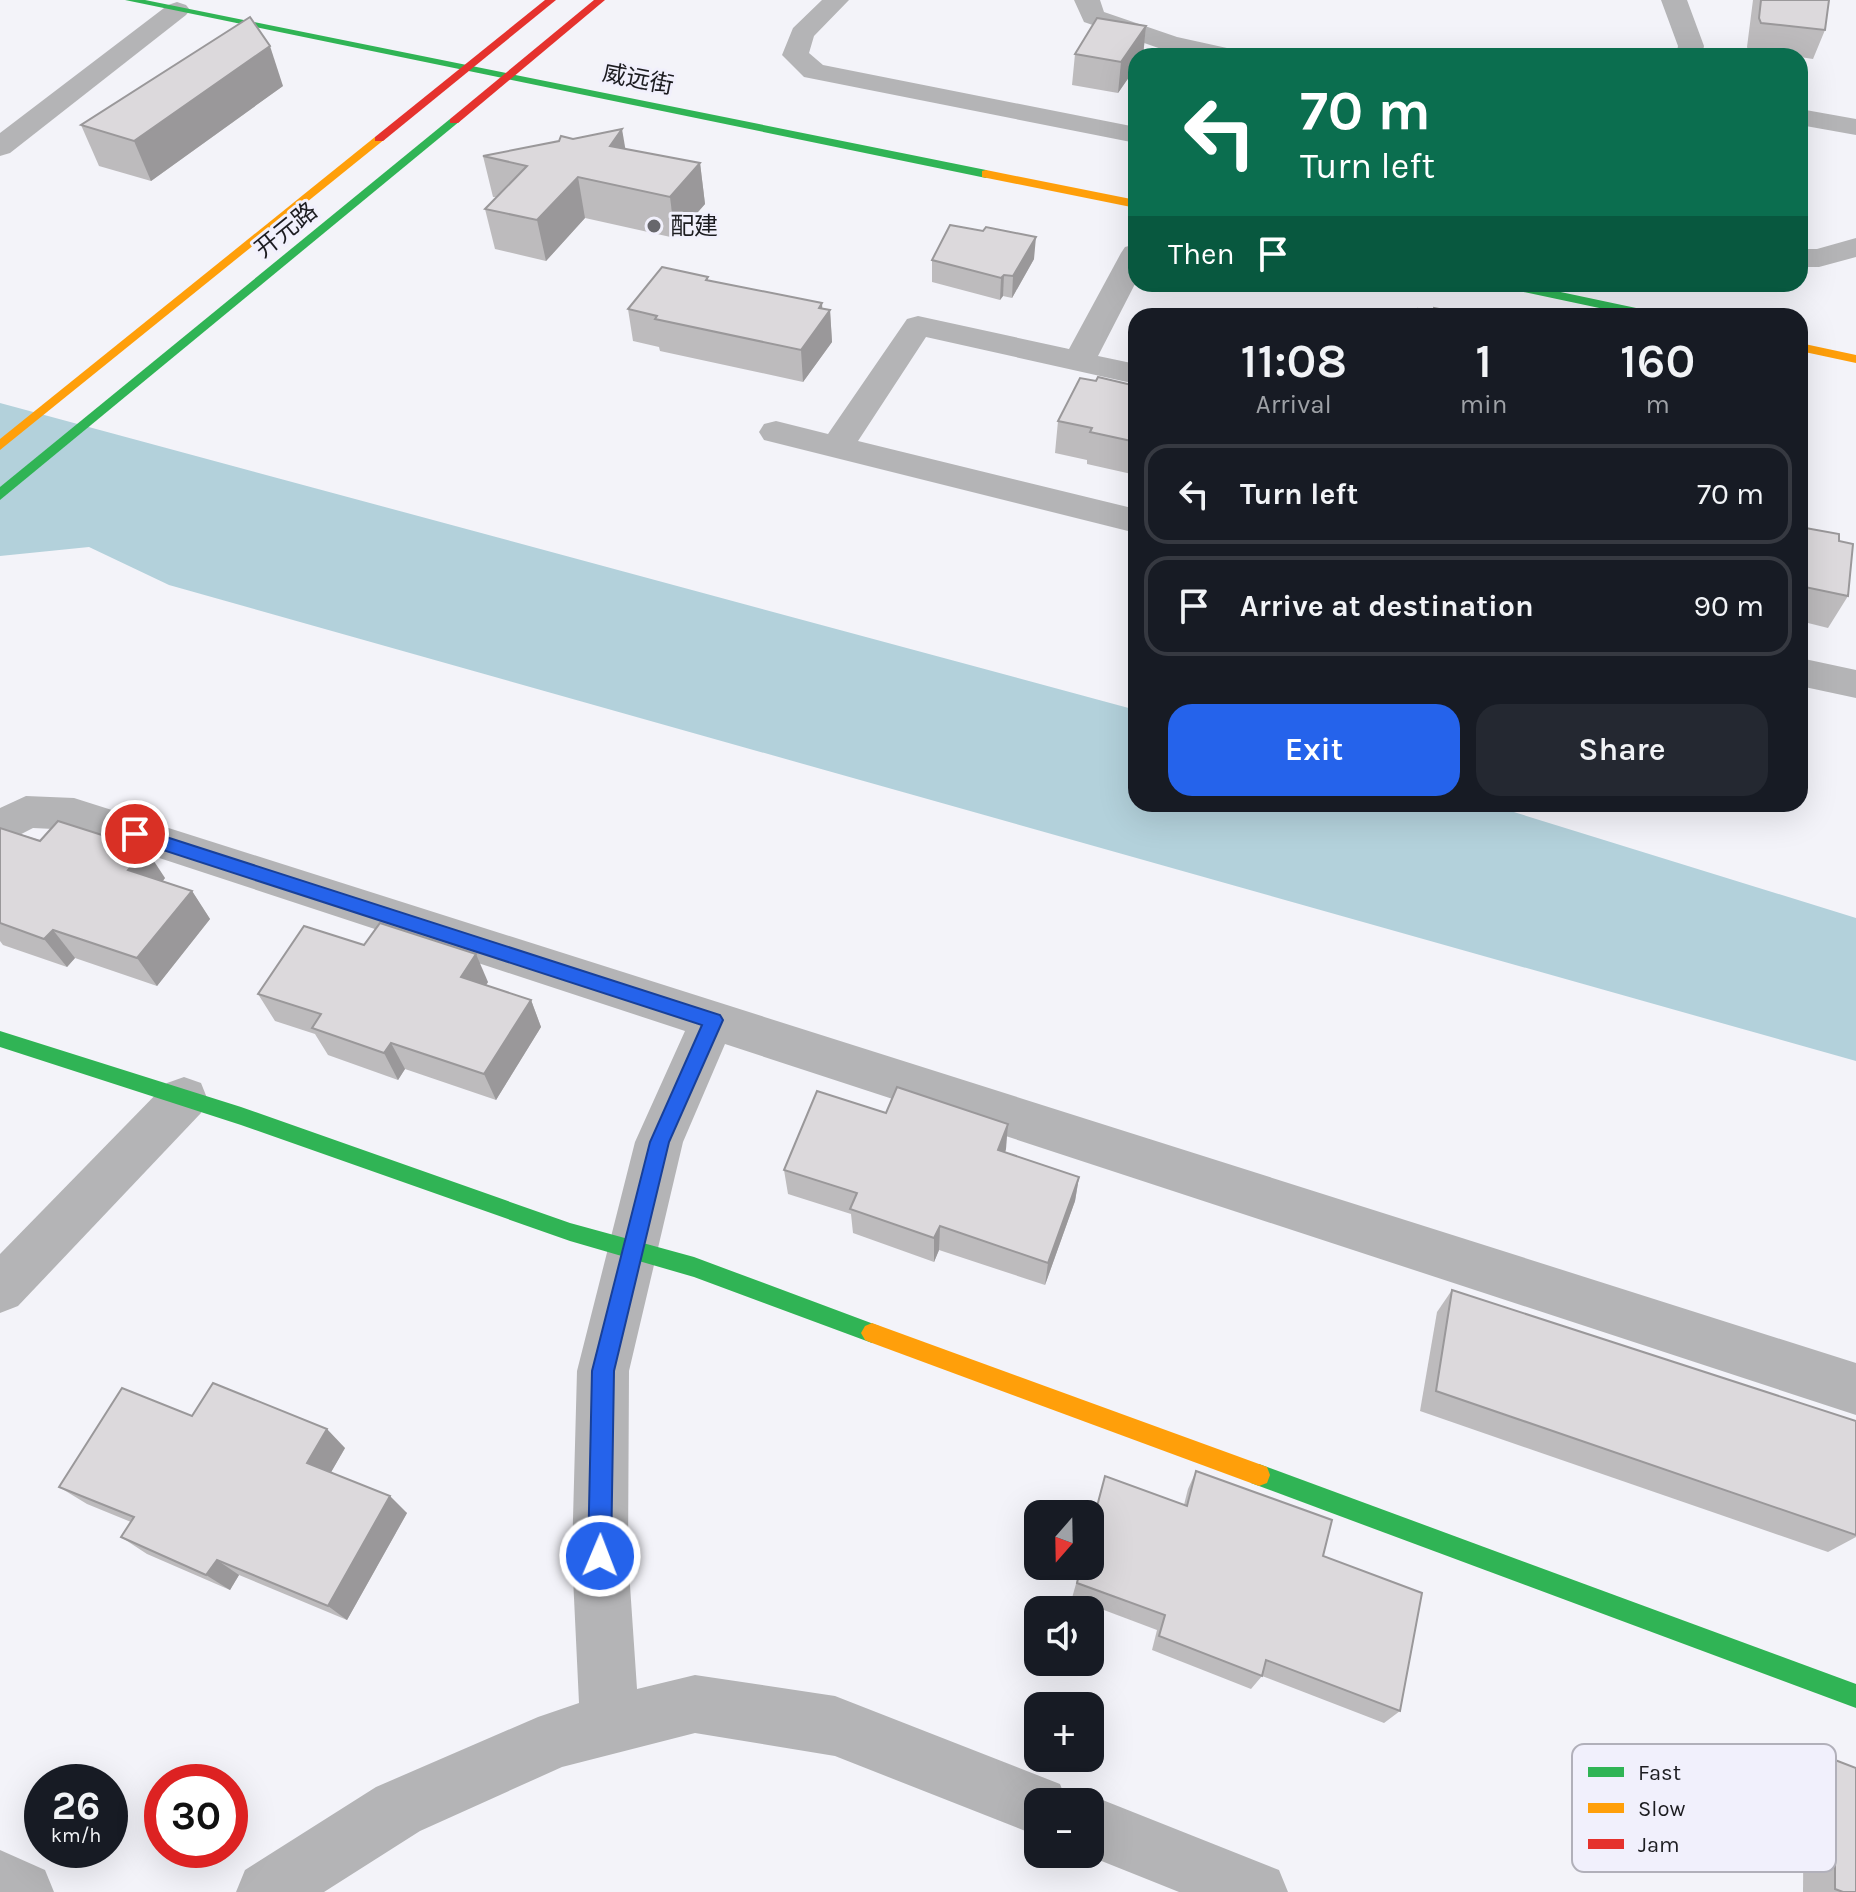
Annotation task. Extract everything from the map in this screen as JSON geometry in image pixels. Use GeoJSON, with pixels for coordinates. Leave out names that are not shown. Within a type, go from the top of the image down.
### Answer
{"type":"FeatureCollection","features":[{"type":"Feature","properties":{"kind":"street","name":"威远街"},"geometry":{"type":"LineString","coordinates":[[130,0],[1128,202]]}},
{"type":"Feature","properties":{"kind":"street","name":"开元路"},"geometry":{"type":"LineString","coordinates":[[0,446],[551,0]]}},
{"type":"Feature","properties":{"kind":"street","name":"开元路"},"geometry":{"type":"LineString","coordinates":[[0,495],[600,0]]}},
{"type":"Feature","properties":{"kind":"street"},"geometry":{"type":"LineString","coordinates":[[836,0],[802,34],[795,55],[814,71],[1128,133]]}},
{"type":"Feature","properties":{"kind":"street"},"geometry":{"type":"LineString","coordinates":[[1087,0],[1093,17],[1189,48]]}},
{"type":"Feature","properties":{"kind":"street"},"geometry":{"type":"LineString","coordinates":[[1674,0],[1691,48]]}},
{"type":"Feature","properties":{"kind":"street"},"geometry":{"type":"LineString","coordinates":[[5,139],[177,10]]}},
{"type":"Feature","properties":{"kind":"street"},"geometry":{"type":"LineString","coordinates":[[1808,118],[1856,127]]}},
{"type":"Feature","properties":{"kind":"street"},"geometry":{"type":"LineString","coordinates":[[1808,258],[1819,258],[1856,247]]}},
{"type":"Feature","properties":{"kind":"street"},"geometry":{"type":"LineString","coordinates":[[1079,361],[1128,268]]}},
{"type":"Feature","properties":{"kind":"street"},"geometry":{"type":"LineString","coordinates":[[1542,292],[1618,308]]}},
{"type":"Feature","properties":{"kind":"street"},"geometry":{"type":"LineString","coordinates":[[837,447],[918,326],[1128,372]]}},
{"type":"Feature","properties":{"kind":"street"},"geometry":{"type":"LineString","coordinates":[[1808,349],[1856,359]]}},
{"type":"Feature","properties":{"kind":"street"},"geometry":{"type":"LineString","coordinates":[[776,432],[1128,519]]}},
{"type":"Feature","properties":{"kind":"street"},"geometry":{"type":"LineString","coordinates":[[1808,674],[1856,684]]}},
{"type":"Feature","properties":{"kind":"street"},"geometry":{"type":"LineString","coordinates":[[0,829],[26,812],[74,814],[1856,1389]]}},
{"type":"Feature","properties":{"kind":"street"},"geometry":{"type":"LineString","coordinates":[[610,1725],[600,1556],[603,1371],[659,1142],[713,1020]]}},
{"type":"Feature","properties":{"kind":"street"},"geometry":{"type":"LineString","coordinates":[[0,1039],[184,1098],[570,1232],[709,1273],[1856,1696]]}},
{"type":"Feature","properties":{"kind":"street"},"geometry":{"type":"LineString","coordinates":[[0,1289],[184,1098]]}},
{"type":"Feature","properties":{"kind":"street"},"geometry":{"type":"LineString","coordinates":[[267,1892],[398,1809],[559,1738],[695,1704],[835,1726],[1024,1800]]}},
{"type":"Feature","properties":{"kind":"street"},"geometry":{"type":"LineString","coordinates":[[1104,1832],[1257,1892]]}},
{"type":"Feature","properties":{"kind":"street"},"geometry":{"type":"LineString","coordinates":[[0,1881],[23,1892]]}},
{"type":"Feature","properties":{"kind":"water"},"geometry":{"type":"Polygon","coordinates":[[[0,403],[1128,708],[1128,812],[1514,812],[1856,918],[1856,1061],[169,585],[89,547],[0,556],[0,403]]]}},
{"type":"Feature","properties":{"kind":"building"},"geometry":{"type":"Polygon","coordinates":[[[1761,0],[1829,0],[1825,30],[1761,23],[1761,0]]]}},
{"type":"Feature","properties":{"kind":"building"},"geometry":{"type":"Polygon","coordinates":[[[250,17],[270,46],[134,141],[81,125],[250,17]]]}},
{"type":"Feature","properties":{"kind":"building"},"geometry":{"type":"Polygon","coordinates":[[[1097,18],[1146,26],[1121,62],[1075,54],[1097,18]]]}},
{"type":"Feature","properties":{"kind":"building"},"geometry":{"type":"Polygon","coordinates":[[[622,129],[610,146],[700,163],[670,197],[578,177],[537,220],[485,209],[527,166],[483,156],[559,141],[561,136],[573,139],[622,129]]]}},
{"type":"Feature","properties":{"kind":"building"},"geometry":{"type":"Polygon","coordinates":[[[950,225],[983,231],[986,227],[1036,237],[1013,276],[1004,275],[1001,278],[932,260],[950,225]]]}},
{"type":"Feature","properties":{"kind":"building"},"geometry":{"type":"Polygon","coordinates":[[[662,267],[708,277],[706,280],[822,303],[819,308],[830,310],[801,350],[655,319],[657,316],[628,309],[662,267]]]}},
{"type":"Feature","properties":{"kind":"building"},"geometry":{"type":"Polygon","coordinates":[[[1098,377],[1128,384],[1128,440],[1058,421],[1080,378],[1096,381],[1098,377]]]}},
{"type":"Feature","properties":{"kind":"building"},"geometry":{"type":"Polygon","coordinates":[[[1808,528],[1839,534],[1839,541],[1853,544],[1848,596],[1808,588],[1808,528]]]}},
{"type":"Feature","properties":{"kind":"building"},"geometry":{"type":"Polygon","coordinates":[[[58,821],[146,849],[128,870],[192,891],[137,958],[53,930],[44,939],[0,923],[0,828],[40,841],[58,821]]]}},
{"type":"Feature","properties":{"kind":"building"},"geometry":{"type":"Polygon","coordinates":[[[380,923],[476,954],[461,977],[531,1000],[484,1074],[391,1043],[384,1053],[312,1028],[321,1014],[258,994],[304,926],[364,945],[380,923]]]}},
{"type":"Feature","properties":{"kind":"building"},"geometry":{"type":"Polygon","coordinates":[[[897,1087],[1008,1124],[998,1150],[1079,1177],[1048,1263],[940,1226],[934,1238],[850,1209],[857,1193],[784,1170],[817,1091],[886,1113],[897,1087]]]}},
{"type":"Feature","properties":{"kind":"building"},"geometry":{"type":"Polygon","coordinates":[[[1452,1290],[1856,1421],[1856,1535],[1436,1391],[1452,1290]]]}},
{"type":"Feature","properties":{"kind":"building"},"geometry":{"type":"Polygon","coordinates":[[[213,1383],[327,1429],[307,1463],[390,1496],[328,1606],[217,1560],[206,1575],[121,1537],[134,1517],[59,1487],[122,1388],[192,1416],[213,1383]]]}},
{"type":"Feature","properties":{"kind":"building"},"geometry":{"type":"Polygon","coordinates":[[[1196,1471],[1332,1520],[1323,1556],[1422,1593],[1400,1711],[1266,1660],[1262,1676],[1159,1636],[1165,1615],[1077,1583],[1078,1580],[1104,1580],[1104,1500],[1099,1500],[1105,1476],[1187,1506],[1196,1471]]]}},
{"type":"Feature","properties":{"kind":"building"},"geometry":{"type":"Polygon","coordinates":[[[1836,1760],[1856,1768],[1856,1892],[1835,1889],[1836,1760]]]}},
{"type":"Feature","properties":{"kind":"traffic: fast"},"geometry":{"type":"LineString","coordinates":[[130,0],[986,174]]}},
{"type":"Feature","properties":{"kind":"traffic: fast"},"geometry":{"type":"LineString","coordinates":[[0,495],[454,121]]}},
{"type":"Feature","properties":{"kind":"traffic: fast"},"geometry":{"type":"LineString","coordinates":[[1542,292],[1618,308]]}},
{"type":"Feature","properties":{"kind":"traffic: fast"},"geometry":{"type":"LineString","coordinates":[[0,1039],[241,1116],[570,1232],[694,1267],[872,1333]]}},
{"type":"Feature","properties":{"kind":"traffic: fast"},"geometry":{"type":"LineString","coordinates":[[1259,1475],[1856,1696]]}},
{"type":"Feature","properties":{"kind":"traffic: slow"},"geometry":{"type":"LineString","coordinates":[[0,446],[379,139]]}},
{"type":"Feature","properties":{"kind":"traffic: slow"},"geometry":{"type":"LineString","coordinates":[[986,174],[1128,202]]}},
{"type":"Feature","properties":{"kind":"traffic: slow"},"geometry":{"type":"LineString","coordinates":[[1808,349],[1856,359]]}},
{"type":"Feature","properties":{"kind":"traffic: slow"},"geometry":{"type":"LineString","coordinates":[[872,1333],[1259,1475]]}},
{"type":"Feature","properties":{"kind":"traffic: jam"},"geometry":{"type":"LineString","coordinates":[[379,139],[551,0]]}},
{"type":"Feature","properties":{"kind":"traffic: jam"},"geometry":{"type":"LineString","coordinates":[[454,121],[600,0]]}},
{"type":"Feature","properties":{"kind":"place","name":"配建"},"geometry":{"type":"Point","coordinates":[654,226]}},
{"type":"Feature","properties":{"kind":"route"},"geometry":{"type":"LineString","coordinates":[[135,834],[713,1020],[659,1142],[603,1371],[600,1556]]}}]}
